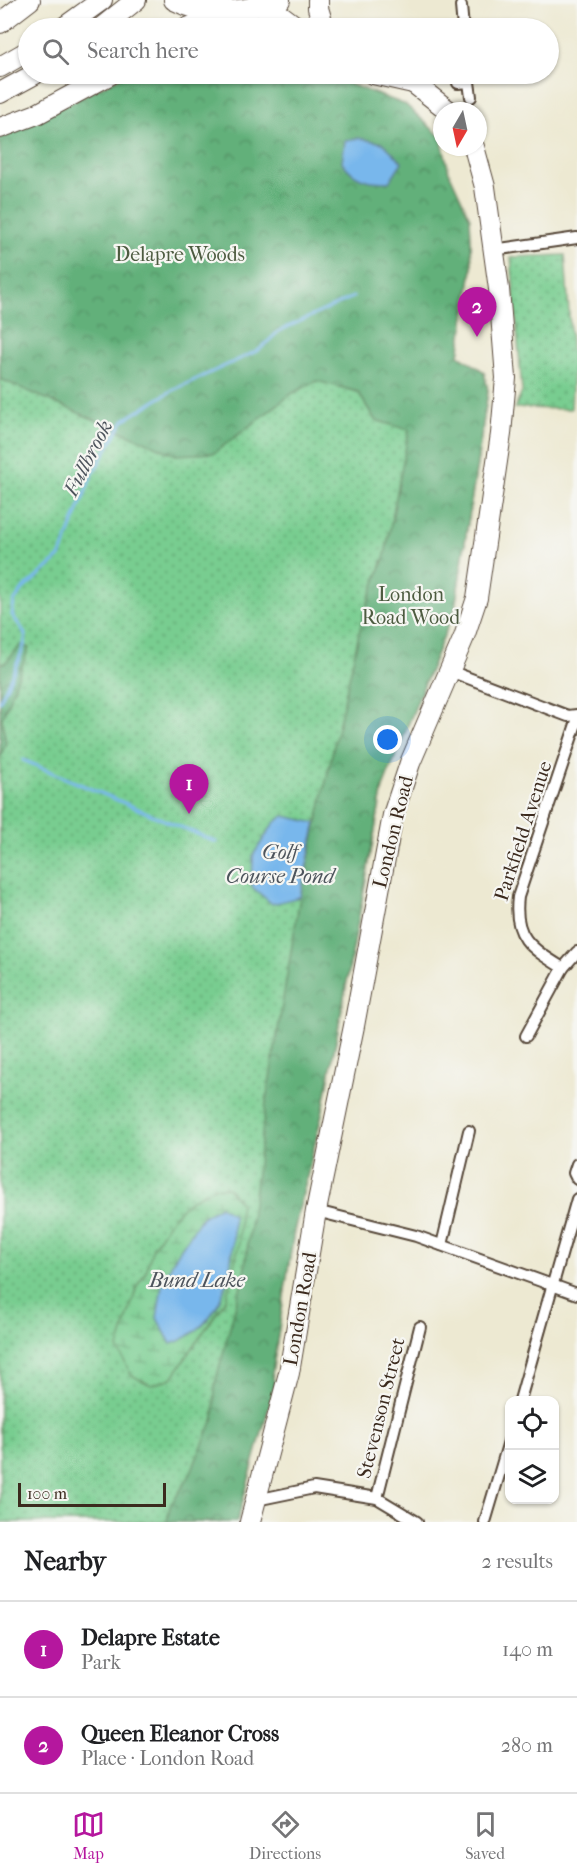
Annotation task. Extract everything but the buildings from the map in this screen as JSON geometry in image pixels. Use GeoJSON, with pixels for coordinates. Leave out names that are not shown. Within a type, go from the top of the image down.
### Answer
{"type":"FeatureCollection","features":[{"type":"Feature","properties":{"kind":"highway"},"geometry":{"type":"LineString","coordinates":[[0,23],[30,0]]}},
{"type":"Feature","properties":{"kind":"highway"},"geometry":{"type":"LineString","coordinates":[[77,18],[102,0]]}},
{"type":"Feature","properties":{"kind":"highway"},"geometry":{"type":"LineString","coordinates":[[114,18],[136,0]]}},
{"type":"Feature","properties":{"kind":"highway"},"geometry":{"type":"LineString","coordinates":[[318,0],[320,18]]}},
{"type":"Feature","properties":{"kind":"highway"},"geometry":{"type":"LineString","coordinates":[[175,1],[192,8],[229,12]]}},
{"type":"Feature","properties":{"kind":"highway"},"geometry":{"type":"LineString","coordinates":[[213,18],[229,12],[271,3],[285,18]]}},
{"type":"Feature","properties":{"kind":"highway"},"geometry":{"type":"LineString","coordinates":[[0,68],[18,58]]}},
{"type":"Feature","properties":{"kind":"highway"},"geometry":{"type":"LineString","coordinates":[[0,93],[18,83]]}},
{"type":"Feature","properties":{"kind":"highway"},"geometry":{"type":"LineString","coordinates":[[0,128],[37,114],[92,84]]}},
{"type":"Feature","properties":{"kind":"highway"},"geometry":{"type":"LineString","coordinates":[[424,84],[441,102]]}},
{"type":"Feature","properties":{"kind":"highway","name":"London Road"},"geometry":{"type":"LineString","coordinates":[[250,1522],[289,1373],[316,1212],[354,1026],[393,815],[410,763],[450,671],[477,598],[501,434],[506,378],[503,328],[485,187],[476,156]]}},
{"type":"Feature","properties":{"kind":"street"},"geometry":{"type":"LineString","coordinates":[[461,6],[462,18]]}},
{"type":"Feature","properties":{"kind":"street"},"geometry":{"type":"LineString","coordinates":[[466,84],[471,97]]}},
{"type":"Feature","properties":{"kind":"street"},"geometry":{"type":"LineString","coordinates":[[493,250],[577,238]]}},
{"type":"Feature","properties":{"kind":"street"},"geometry":{"type":"LineString","coordinates":[[450,671],[568,716],[577,715]]}},
{"type":"Feature","properties":{"kind":"street","name":"Parkfield Avenue"},"geometry":{"type":"LineString","coordinates":[[563,968],[536,952],[519,932],[516,916],[518,897],[577,721]]}},
{"type":"Feature","properties":{"kind":"street"},"geometry":{"type":"LineString","coordinates":[[526,1035],[563,968],[577,952]]}},
{"type":"Feature","properties":{"kind":"street"},"geometry":{"type":"LineString","coordinates":[[442,1245],[469,1131]]}},
{"type":"Feature","properties":{"kind":"street"},"geometry":{"type":"LineString","coordinates":[[577,1164],[574,1173],[577,1179]]}},
{"type":"Feature","properties":{"kind":"street"},"geometry":{"type":"LineString","coordinates":[[521,1396],[577,1199]]}},
{"type":"Feature","properties":{"kind":"street"},"geometry":{"type":"LineString","coordinates":[[316,1212],[416,1236],[577,1294]]}},
{"type":"Feature","properties":{"kind":"street","name":"Stevenson Street"},"geometry":{"type":"LineString","coordinates":[[377,1498],[420,1327]]}},
{"type":"Feature","properties":{"kind":"street"},"geometry":{"type":"LineString","coordinates":[[485,1522],[506,1450]]}},
{"type":"Feature","properties":{"kind":"street"},"geometry":{"type":"LineString","coordinates":[[256,1500],[314,1488],[377,1498],[417,1522]]}},
{"type":"Feature","properties":{"kind":"green space","name":"London Road Wood"},"geometry":{"type":"Polygon","coordinates":[[[107,84],[151,84],[470,218],[472,269],[459,355],[484,372],[488,391],[455,608],[383,787],[324,1105],[294,1231],[272,1374],[275,1385],[237,1522],[0,1522],[0,138],[107,84]]]}},
{"type":"Feature","properties":{"kind":"green space","name":"Delapre Woods"},"geometry":{"type":"Polygon","coordinates":[[[107,84],[350,84],[406,105],[433,130],[433,156],[445,156],[449,172],[470,218],[472,269],[459,355],[484,372],[488,391],[455,608],[383,787],[324,1105],[294,1231],[272,1374],[275,1385],[237,1522],[167,1522],[170,1506],[189,1477],[214,1417],[215,1384],[244,1274],[266,1102],[300,897],[363,616],[385,555],[409,430],[375,420],[358,392],[317,381],[293,393],[214,453],[176,455],[0,379],[0,138],[107,84]]]}},
{"type":"Feature","properties":{"kind":"green space"},"geometry":{"type":"Polygon","coordinates":[[[565,255],[573,370],[571,409],[515,408],[522,391],[511,257],[565,255]]]}},
{"type":"Feature","properties":{"kind":"green space"},"geometry":{"type":"Polygon","coordinates":[[[21,645],[29,648],[2,719],[6,743],[0,758],[0,663],[5,663],[21,645]]]}},
{"type":"Feature","properties":{"kind":"green space"},"geometry":{"type":"Polygon","coordinates":[[[214,1187],[228,1188],[240,1203],[239,1244],[226,1299],[172,1378],[151,1385],[131,1375],[118,1348],[137,1286],[146,1272],[153,1247],[172,1218],[188,1202],[214,1187]]]}},
{"type":"Feature","properties":{"kind":"water"},"geometry":{"type":"Polygon","coordinates":[[[358,138],[383,143],[402,162],[389,182],[362,179],[352,173],[342,162],[345,141],[358,138]]]}},
{"type":"Feature","properties":{"kind":"water","name":"Golf Course Pond"},"geometry":{"type":"Polygon","coordinates":[[[284,816],[316,823],[300,897],[272,904],[252,887],[253,855],[274,823],[284,816]]]}},
{"type":"Feature","properties":{"kind":"water","name":"Bund Lake"},"geometry":{"type":"Polygon","coordinates":[[[220,1206],[233,1215],[232,1254],[223,1292],[204,1323],[190,1335],[171,1344],[157,1318],[162,1285],[174,1259],[202,1217],[220,1206]]]}},
{"type":"Feature","properties":{"kind":"waterway","name":"Fullbrook"},"geometry":{"type":"LineString","coordinates":[[0,701],[25,640],[23,630],[12,615],[14,602],[23,589],[60,557],[92,475],[124,420],[171,391],[259,350],[279,331],[353,297]]}},
{"type":"Feature","properties":{"kind":"waterway"},"geometry":{"type":"LineString","coordinates":[[23,760],[216,842]]}},
{"type":"Feature","properties":{"kind":"place","name":"Queen Eleanor Cross"},"geometry":{"type":"Point","coordinates":[477,337]}},
{"type":"Feature","properties":{"kind":"place","name":"Delapre Estate"},"geometry":{"type":"Point","coordinates":[189,814]}}]}
